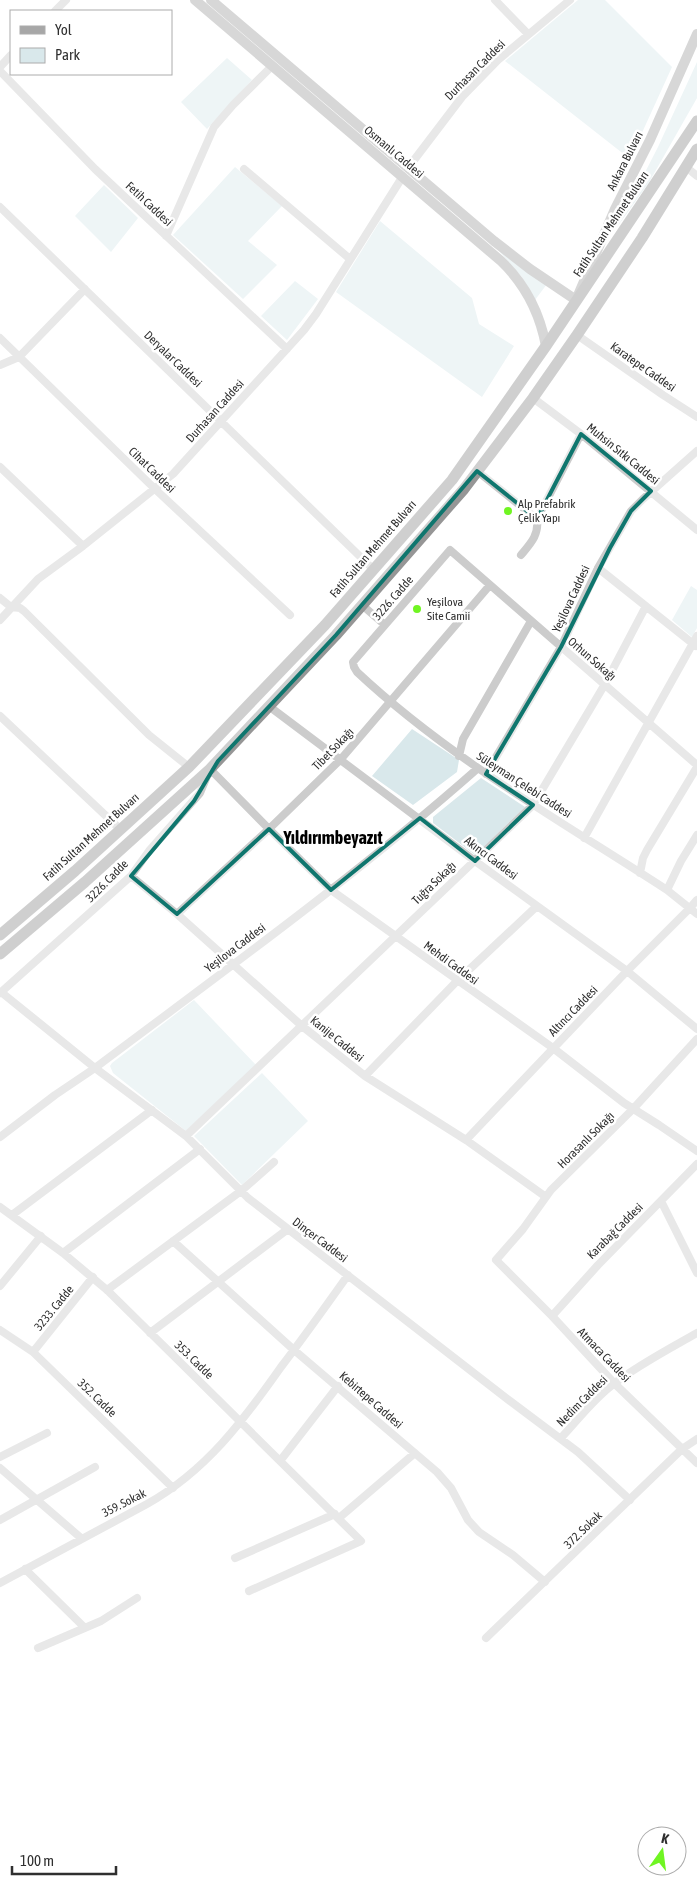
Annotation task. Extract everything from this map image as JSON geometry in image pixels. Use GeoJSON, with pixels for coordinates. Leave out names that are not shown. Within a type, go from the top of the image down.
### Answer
{"type":"FeatureCollection","features":[{"type":"Feature","properties":{"kind":"highway","name":"Fatih Sultan Mehmet Bulvarı"},"geometry":{"type":"LineString","coordinates":[[0,935],[121,830],[189,767],[325,625],[452,480],[546,346],[697,121]]}},
{"type":"Feature","properties":{"kind":"highway"},"geometry":{"type":"LineString","coordinates":[[0,954],[85,882],[210,769],[270,707],[464,489],[533,398],[577,335],[642,238],[697,149]]}},
{"type":"Feature","properties":{"kind":"main road","name":"Osmanlı Caddesi"},"geometry":{"type":"LineString","coordinates":[[195,0],[272,66],[406,172],[517,259],[576,300]]}},
{"type":"Feature","properties":{"kind":"main road","name":"Osmanlı Caddesi"},"geometry":{"type":"LineString","coordinates":[[211,0],[406,172],[501,261],[516,277],[532,303],[546,346]]}},
{"type":"Feature","properties":{"kind":"main road","name":"Ankara Bulvarı"},"geometry":{"type":"LineString","coordinates":[[576,300],[615,209],[650,140],[697,34]]}},
{"type":"Feature","properties":{"kind":"street"},"geometry":{"type":"LineString","coordinates":[[56,10],[66,0]]}},
{"type":"Feature","properties":{"kind":"street"},"geometry":{"type":"LineString","coordinates":[[495,0],[528,34]]}},
{"type":"Feature","properties":{"kind":"street","name":"Durhasan Caddesi"},"geometry":{"type":"LineString","coordinates":[[0,620],[10,607],[38,579],[155,489],[184,463],[287,349],[316,314],[406,172],[462,97],[498,60],[570,0]]}},
{"type":"Feature","properties":{"kind":"street"},"geometry":{"type":"LineString","coordinates":[[0,66],[10,56]]}},
{"type":"Feature","properties":{"kind":"street"},"geometry":{"type":"LineString","coordinates":[[166,236],[214,127],[272,66]]}},
{"type":"Feature","properties":{"kind":"street","name":"Fetih Caddesi"},"geometry":{"type":"LineString","coordinates":[[0,71],[95,169],[287,349]]}},
{"type":"Feature","properties":{"kind":"street"},"geometry":{"type":"LineString","coordinates":[[686,167],[697,176]]}},
{"type":"Feature","properties":{"kind":"street"},"geometry":{"type":"LineString","coordinates":[[244,169],[350,259]]}},
{"type":"Feature","properties":{"kind":"street","name":"Deryalar Caddesi"},"geometry":{"type":"LineString","coordinates":[[0,207],[374,570]]}},
{"type":"Feature","properties":{"kind":"street"},"geometry":{"type":"LineString","coordinates":[[0,365],[19,357],[85,289]]}},
{"type":"Feature","properties":{"kind":"street","name":"Karatepe Caddesi"},"geometry":{"type":"LineString","coordinates":[[577,335],[650,387],[697,417]]}},
{"type":"Feature","properties":{"kind":"street","name":"Cihat Caddesi"},"geometry":{"type":"LineString","coordinates":[[0,338],[155,489],[290,615]]}},
{"type":"Feature","properties":{"kind":"street","name":"Muhsin Sıtkı Caddesi"},"geometry":{"type":"LineString","coordinates":[[533,398],[581,434],[697,530]]}},
{"type":"Feature","properties":{"kind":"street"},"geometry":{"type":"LineString","coordinates":[[521,555],[536,536],[537,519],[581,434]]}},
{"type":"Feature","properties":{"kind":"street","name":"Yeşilova Caddesi"},"geometry":{"type":"LineString","coordinates":[[486,774],[561,646],[598,568],[631,511],[697,451]]}},
{"type":"Feature","properties":{"kind":"street"},"geometry":{"type":"LineString","coordinates":[[0,467],[82,546]]}},
{"type":"Feature","properties":{"kind":"street"},"geometry":{"type":"LineString","coordinates":[[477,471],[537,519]]}},
{"type":"Feature","properties":{"kind":"street","name":"Orhun Sokağı"},"geometry":{"type":"LineString","coordinates":[[450,550],[697,766]]}},
{"type":"Feature","properties":{"kind":"street","name":"3226. Cadde"},"geometry":{"type":"LineString","coordinates":[[353,662],[450,550]]}},
{"type":"Feature","properties":{"kind":"street"},"geometry":{"type":"LineString","coordinates":[[598,568],[695,646]]}},
{"type":"Feature","properties":{"kind":"street","name":"Tibet Sokağı"},"geometry":{"type":"LineString","coordinates":[[177,914],[340,759],[490,585]]}},
{"type":"Feature","properties":{"kind":"street"},"geometry":{"type":"LineString","coordinates":[[0,598],[10,607],[20,608],[24,611],[149,735],[189,767]]}},
{"type":"Feature","properties":{"kind":"street"},"geometry":{"type":"LineString","coordinates":[[362,605],[385,625]]}},
{"type":"Feature","properties":{"kind":"street","name":"Tuğra Sokağı"},"geometry":{"type":"LineString","coordinates":[[186,1136],[533,805],[604,684],[646,606]]}},
{"type":"Feature","properties":{"kind":"street"},"geometry":{"type":"LineString","coordinates":[[459,756],[463,739],[531,621]]}},
{"type":"Feature","properties":{"kind":"street"},"geometry":{"type":"LineString","coordinates":[[584,838],[695,646],[697,636]]}},
{"type":"Feature","properties":{"kind":"street","name":"Süleyman Çelebi Caddesi"},"geometry":{"type":"LineString","coordinates":[[353,662],[357,672],[390,703],[459,756],[667,890],[694,911]]}},
{"type":"Feature","properties":{"kind":"street","name":"Akıncı Caddesi"},"geometry":{"type":"LineString","coordinates":[[270,707],[627,971],[697,1029]]}},
{"type":"Feature","properties":{"kind":"street"},"geometry":{"type":"LineString","coordinates":[[0,716],[121,830]]}},
{"type":"Feature","properties":{"kind":"street"},"geometry":{"type":"LineString","coordinates":[[640,873],[647,850],[697,766]]}},
{"type":"Feature","properties":{"kind":"street","name":"Yeşilova Caddesi"},"geometry":{"type":"LineString","coordinates":[[0,1136],[50,1098],[95,1068],[331,890],[420,818],[476,768]]}},
{"type":"Feature","properties":{"kind":"street","name":"3226. Cadde"},"geometry":{"type":"LineString","coordinates":[[1,993],[132,876],[149,851],[200,793],[210,769]]}},
{"type":"Feature","properties":{"kind":"street","name":"Mehdi Caddesi"},"geometry":{"type":"LineString","coordinates":[[210,769],[331,890],[457,982],[553,1048],[633,1109],[674,1134],[697,1151]]}},
{"type":"Feature","properties":{"kind":"street"},"geometry":{"type":"LineString","coordinates":[[667,890],[681,861],[697,835]]}},
{"type":"Feature","properties":{"kind":"street","name":"Kanije Caddesi"},"geometry":{"type":"LineString","coordinates":[[132,876],[302,1026],[365,1076],[466,1140],[546,1197]]}},
{"type":"Feature","properties":{"kind":"street","name":"Altıncı Caddesi"},"geometry":{"type":"LineString","coordinates":[[466,1140],[627,971],[694,911],[697,900]]}},
{"type":"Feature","properties":{"kind":"street"},"geometry":{"type":"LineString","coordinates":[[365,1076],[457,982],[537,906]]}},
{"type":"Feature","properties":{"kind":"street","name":"Dinçer Caddesi"},"geometry":{"type":"LineString","coordinates":[[1,993],[95,1068],[186,1136],[241,1191],[288,1229],[510,1401],[561,1438],[630,1500]]}},
{"type":"Feature","properties":{"kind":"street","name":"Horasanlı Sokağı"},"geometry":{"type":"LineString","coordinates":[[496,1260],[527,1224],[546,1197],[633,1109],[697,1039]]}},
{"type":"Feature","properties":{"kind":"street"},"geometry":{"type":"LineString","coordinates":[[12,1215],[152,1110]]}},
{"type":"Feature","properties":{"kind":"street"},"geometry":{"type":"LineString","coordinates":[[63,1253],[200,1149]]}},
{"type":"Feature","properties":{"kind":"street"},"geometry":{"type":"LineString","coordinates":[[107,1290],[241,1191],[274,1162]]}},
{"type":"Feature","properties":{"kind":"street","name":"Karabağ Caddesi"},"geometry":{"type":"LineString","coordinates":[[552,1316],[598,1265],[697,1164]]}},
{"type":"Feature","properties":{"kind":"street"},"geometry":{"type":"LineString","coordinates":[[661,1201],[697,1273]]}},
{"type":"Feature","properties":{"kind":"street","name":"353. Cadde"},"geometry":{"type":"LineString","coordinates":[[0,1207],[93,1277],[362,1541],[249,1591]]}},
{"type":"Feature","properties":{"kind":"street"},"geometry":{"type":"LineString","coordinates":[[150,1333],[288,1229]]}},
{"type":"Feature","properties":{"kind":"street"},"geometry":{"type":"LineString","coordinates":[[0,1286],[41,1236]]}},
{"type":"Feature","properties":{"kind":"street","name":"Kebirtepe Caddesi"},"geometry":{"type":"LineString","coordinates":[[173,1241],[294,1350],[445,1480],[468,1520],[478,1532],[513,1555],[545,1582]]}},
{"type":"Feature","properties":{"kind":"street","name":"Atmaca Caddesi"},"geometry":{"type":"LineString","coordinates":[[496,1260],[552,1316],[614,1383],[697,1463]]}},
{"type":"Feature","properties":{"kind":"street","name":"359. Sokak"},"geometry":{"type":"LineString","coordinates":[[0,1582],[147,1504],[173,1488],[218,1449],[242,1422],[348,1275]]}},
{"type":"Feature","properties":{"kind":"street","name":"3233. Cadde"},"geometry":{"type":"LineString","coordinates":[[33,1352],[93,1277]]}},
{"type":"Feature","properties":{"kind":"street","name":"352. Cadde"},"geometry":{"type":"LineString","coordinates":[[0,1330],[33,1352],[173,1488]]}},
{"type":"Feature","properties":{"kind":"street","name":"Nedim Caddesi"},"geometry":{"type":"LineString","coordinates":[[561,1438],[592,1403],[614,1383],[697,1333]]}},
{"type":"Feature","properties":{"kind":"street"},"geometry":{"type":"LineString","coordinates":[[280,1461],[338,1386]]}},
{"type":"Feature","properties":{"kind":"street"},"geometry":{"type":"LineString","coordinates":[[0,1457],[47,1432]]}},
{"type":"Feature","properties":{"kind":"street","name":"372. Sokak"},"geometry":{"type":"LineString","coordinates":[[486,1638],[682,1449],[697,1439]]}},
{"type":"Feature","properties":{"kind":"street"},"geometry":{"type":"LineString","coordinates":[[235,1558],[337,1516],[415,1453]]}},
{"type":"Feature","properties":{"kind":"street"},"geometry":{"type":"LineString","coordinates":[[0,1520],[95,1467]]}},
{"type":"Feature","properties":{"kind":"street"},"geometry":{"type":"LineString","coordinates":[[0,1468],[81,1538]]}},
{"type":"Feature","properties":{"kind":"street"},"geometry":{"type":"LineString","coordinates":[[25,1569],[86,1628]]}},
{"type":"Feature","properties":{"kind":"street"},"geometry":{"type":"LineString","coordinates":[[38,1648],[86,1628],[137,1598]]}},
{"type":"Feature","properties":{"kind":"highlighted area"},"geometry":{"type":"Polygon","coordinates":[[[581,434],[651,491],[631,511],[610,548],[561,647],[486,774],[533,805],[475,861],[420,818],[331,890],[269,829],[177,914],[131,876],[194,801],[218,761],[336,635],[477,471],[537,519],[581,434]]]}},
{"type":"Feature","properties":{"kind":"green space"},"geometry":{"type":"Polygon","coordinates":[[[578,0],[605,0],[672,67],[630,159],[505,61],[578,0]]]}},
{"type":"Feature","properties":{"kind":"green space"},"geometry":{"type":"Polygon","coordinates":[[[227,58],[252,80],[207,129],[181,102],[227,58]]]}},
{"type":"Feature","properties":{"kind":"green space"},"geometry":{"type":"Polygon","coordinates":[[[697,62],[697,98],[648,184],[617,227],[658,147],[697,62]]]}},
{"type":"Feature","properties":{"kind":"green space"},"geometry":{"type":"Polygon","coordinates":[[[235,167],[282,206],[248,241],[277,265],[243,299],[173,235],[235,167]]]}},
{"type":"Feature","properties":{"kind":"green space"},"geometry":{"type":"Polygon","coordinates":[[[104,185],[138,218],[111,252],[75,216],[104,185]]]}},
{"type":"Feature","properties":{"kind":"green space"},"geometry":{"type":"Polygon","coordinates":[[[380,221],[472,298],[479,324],[514,346],[482,397],[336,292],[380,221]]]}},
{"type":"Feature","properties":{"kind":"green space"},"geometry":{"type":"Polygon","coordinates":[[[499,251],[547,284],[535,300],[521,276],[499,251]]]}},
{"type":"Feature","properties":{"kind":"green space"},"geometry":{"type":"Polygon","coordinates":[[[295,281],[318,299],[287,340],[261,316],[295,281]]]}},
{"type":"Feature","properties":{"kind":"green space"},"geometry":{"type":"Polygon","coordinates":[[[691,586],[697,590],[697,628],[692,637],[672,620],[691,586]]]}},
{"type":"Feature","properties":{"kind":"green space"},"geometry":{"type":"Polygon","coordinates":[[[412,729],[459,760],[457,772],[413,805],[372,776],[412,729]]]}},
{"type":"Feature","properties":{"kind":"green space"},"geometry":{"type":"Polygon","coordinates":[[[481,778],[525,807],[475,855],[433,823],[433,817],[481,778]]]}},
{"type":"Feature","properties":{"kind":"green space"},"geometry":{"type":"Polygon","coordinates":[[[194,1000],[256,1065],[186,1131],[113,1073],[110,1066],[194,1000]]]}},
{"type":"Feature","properties":{"kind":"green space"},"geometry":{"type":"Polygon","coordinates":[[[262,1073],[308,1121],[242,1185],[194,1136],[262,1073]]]}},
{"type":"Feature","properties":{"kind":"place","name":"Alp Prefabrik Çelik Yapı"},"geometry":{"type":"Point","coordinates":[508,511]}},
{"type":"Feature","properties":{"kind":"place","name":"Yeşilova Site Camii"},"geometry":{"type":"Point","coordinates":[417,609]}},
{"type":"Feature","properties":{"kind":"district","name":"Yıldırımbeyazıt"},"geometry":{"type":"Point","coordinates":[333,837]}}]}
